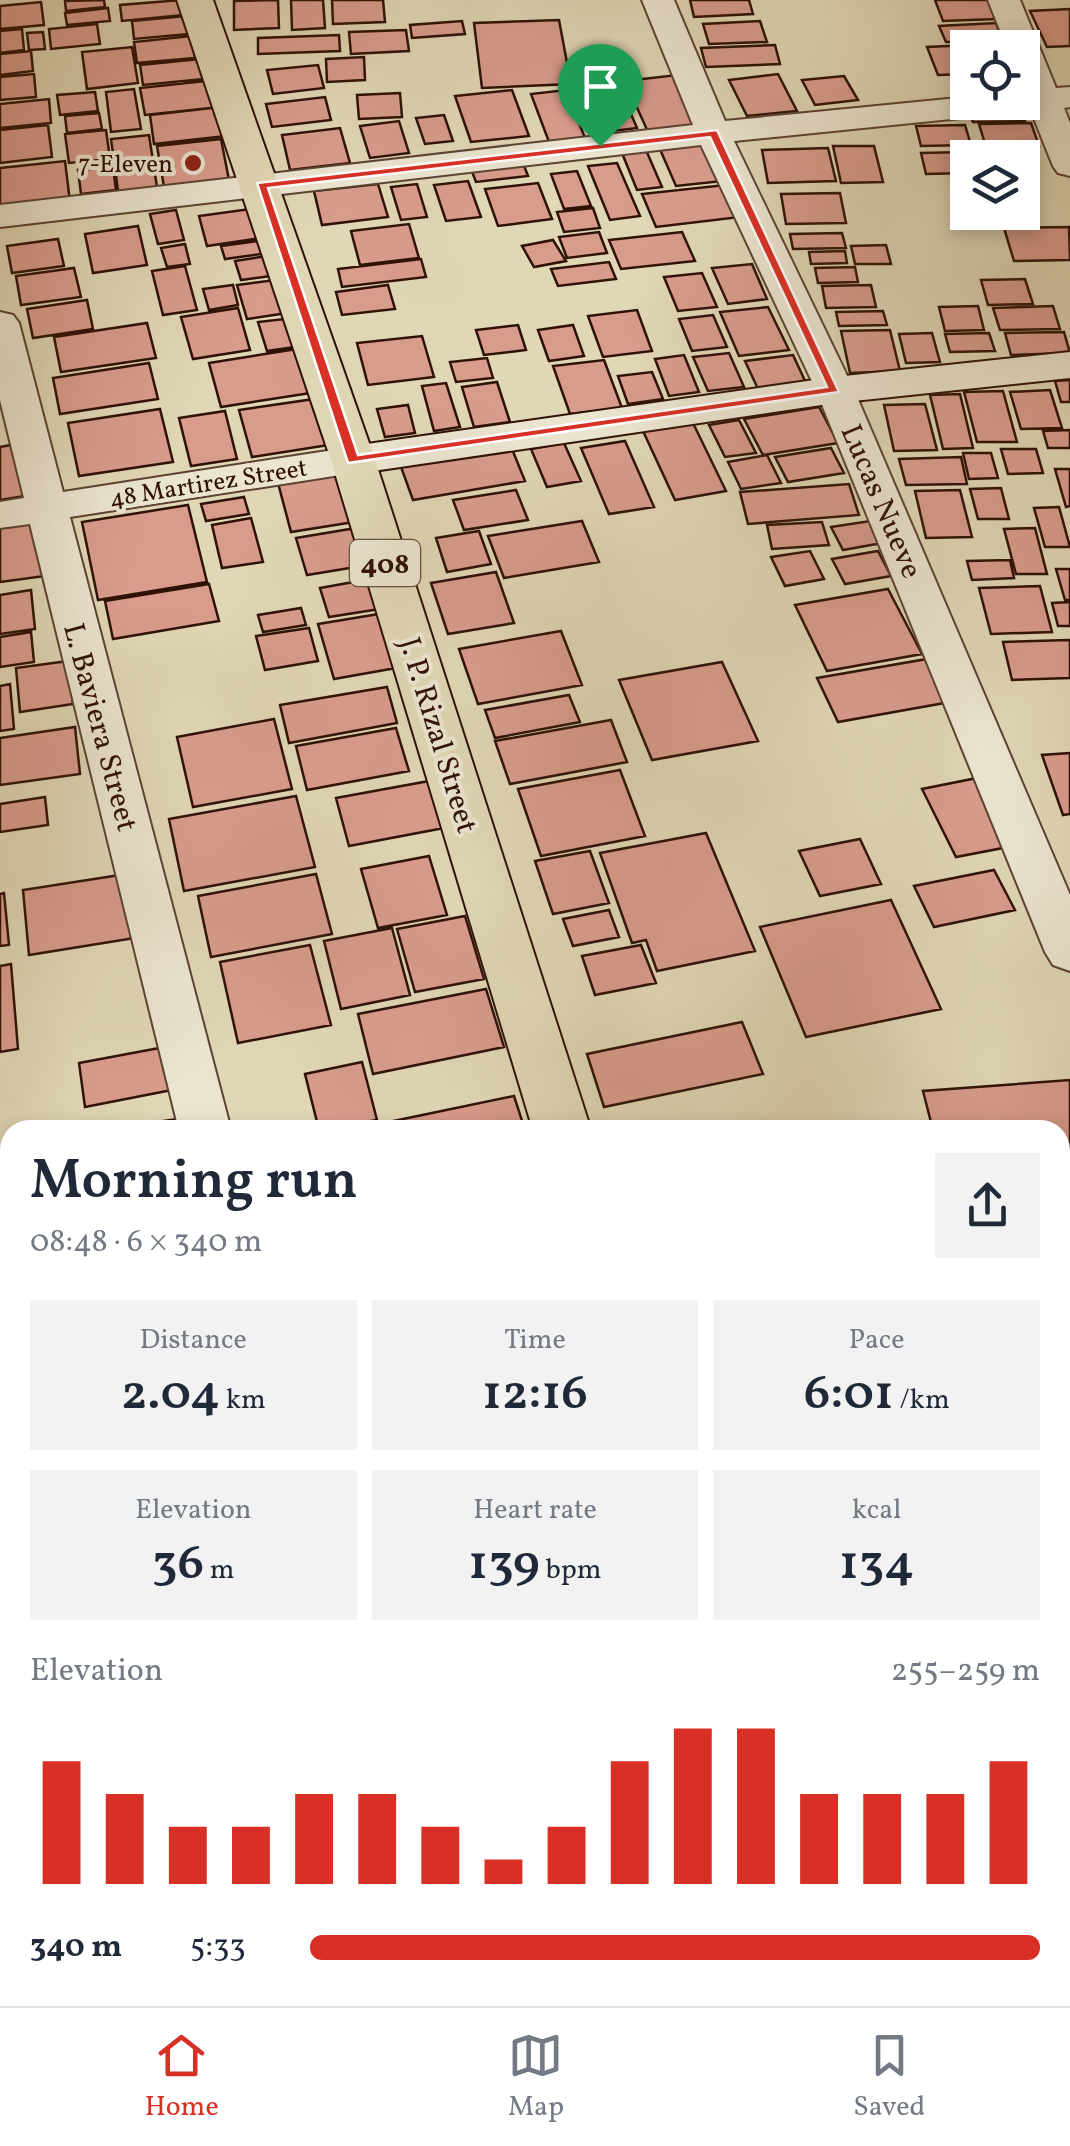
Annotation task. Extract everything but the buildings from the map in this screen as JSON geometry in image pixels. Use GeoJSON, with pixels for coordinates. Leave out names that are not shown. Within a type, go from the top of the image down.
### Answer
{"type":"FeatureCollection","features":[{"type":"Feature","properties":{"kind":"main road","name":"J. P. Rizal Street"},"geometry":{"type":"LineString","coordinates":[[196,0],[353,460],[559,1120]]}},
{"type":"Feature","properties":{"kind":"street","name":"Lucas Nueve"},"geometry":{"type":"LineString","coordinates":[[658,0],[714,133],[835,390],[1070,952]]}},
{"type":"Feature","properties":{"kind":"street"},"geometry":{"type":"LineString","coordinates":[[1004,0],[1057,99],[1070,166]]}},
{"type":"Feature","properties":{"kind":"street"},"geometry":{"type":"LineString","coordinates":[[0,216],[714,133],[1057,99]]}},
{"type":"Feature","properties":{"kind":"street","name":"L. Baviera Street"},"geometry":{"type":"LineString","coordinates":[[0,324],[203,1120]]}},
{"type":"Feature","properties":{"kind":"street","name":"48 Martirez Street"},"geometry":{"type":"LineString","coordinates":[[0,514],[835,390],[1070,365]]}},
{"type":"Feature","properties":{"kind":"place","name":"7-Eleven"},"geometry":{"type":"Point","coordinates":[193,163]}},
{"type":"Feature","properties":{"kind":"route"},"geometry":{"type":"LineString","coordinates":[[714,133],[835,390],[353,460],[262,185],[600,146],[714,133]]}}]}
